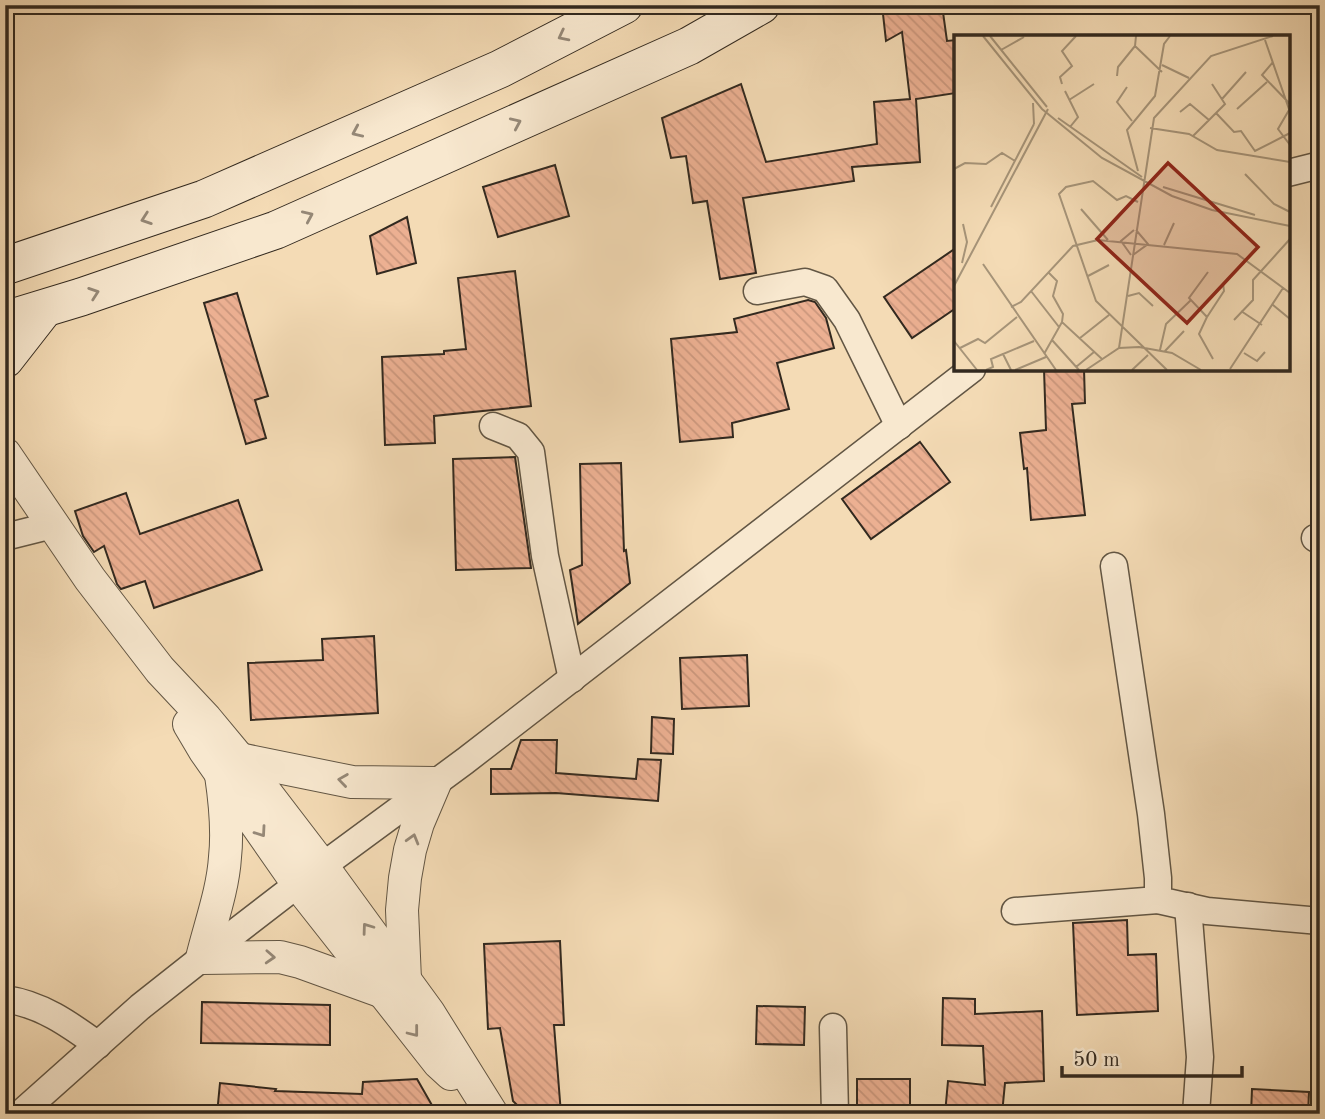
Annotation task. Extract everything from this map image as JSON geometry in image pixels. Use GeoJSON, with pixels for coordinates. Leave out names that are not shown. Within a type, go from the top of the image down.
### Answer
{"type":"FeatureCollection","features":[{"type":"Feature","properties":{"kind":"main road"},"geometry":{"type":"LineString","coordinates":[[5,267],[204,200],[500,69],[624,5]]}},
{"type":"Feature","properties":{"kind":"main road"},"geometry":{"type":"LineString","coordinates":[[5,320],[276,230],[689,46],[761,5]]}},
{"type":"Feature","properties":{"kind":"main road"},"geometry":{"type":"LineString","coordinates":[[5,359],[44,309]]}},
{"type":"Feature","properties":{"kind":"street"},"geometry":{"type":"LineString","coordinates":[[1290,172],[1320,165]]}},
{"type":"Feature","properties":{"kind":"street"},"geometry":{"type":"LineString","coordinates":[[757,290],[806,282],[825,289],[847,320],[899,426]]}},
{"type":"Feature","properties":{"kind":"street"},"geometry":{"type":"LineString","coordinates":[[20,1114],[140,1007],[202,957],[572,679],[969,371]]}},
{"type":"Feature","properties":{"kind":"street"},"geometry":{"type":"LineString","coordinates":[[493,426],[518,436],[531,452],[545,556],[572,679]]}},
{"type":"Feature","properties":{"kind":"street"},"geometry":{"type":"LineString","coordinates":[[5,454],[90,579],[160,670],[206,719],[230,766],[394,986],[436,1023],[489,1110]]}},
{"type":"Feature","properties":{"kind":"street"},"geometry":{"type":"LineString","coordinates":[[5,537],[53,525]]}},
{"type":"Feature","properties":{"kind":"street"},"geometry":{"type":"LineString","coordinates":[[1114,566],[1151,814],[1158,900]]}},
{"type":"Feature","properties":{"kind":"street"},"geometry":{"type":"LineString","coordinates":[[230,766],[352,782],[435,783]]}},
{"type":"Feature","properties":{"kind":"street"},"geometry":{"type":"LineString","coordinates":[[202,957],[225,859],[230,766]]}},
{"type":"Feature","properties":{"kind":"street"},"geometry":{"type":"LineString","coordinates":[[394,986],[410,850],[435,783]]}},
{"type":"Feature","properties":{"kind":"street"},"geometry":{"type":"LineString","coordinates":[[1015,911],[1158,900],[1207,911],[1320,921]]}},
{"type":"Feature","properties":{"kind":"street"},"geometry":{"type":"LineString","coordinates":[[1188,906],[1200,1057],[1196,1114]]}},
{"type":"Feature","properties":{"kind":"street"},"geometry":{"type":"LineString","coordinates":[[202,957],[280,957],[394,986]]}},
{"type":"Feature","properties":{"kind":"street"},"geometry":{"type":"LineString","coordinates":[[5,999],[19,1000],[41,1008],[98,1045]]}},
{"type":"Feature","properties":{"kind":"street"},"geometry":{"type":"LineString","coordinates":[[833,1027],[835,1114]]}},
{"type":"Feature","properties":{"kind":"building"},"geometry":{"type":"Polygon","coordinates":[[[882,5],[942,5],[947,41],[954,40],[954,93],[916,99],[920,162],[852,167],[854,181],[743,198],[756,273],[720,279],[707,201],[693,203],[686,156],[671,158],[662,118],[741,84],[766,162],[877,144],[874,102],[910,99],[902,32],[886,41],[882,5]]]}},
{"type":"Feature","properties":{"kind":"building"},"geometry":{"type":"Polygon","coordinates":[[[555,165],[569,216],[498,237],[483,187],[555,165]]]}},
{"type":"Feature","properties":{"kind":"building"},"geometry":{"type":"Polygon","coordinates":[[[407,217],[416,263],[377,274],[370,236],[407,217]]]}},
{"type":"Feature","properties":{"kind":"building"},"geometry":{"type":"Polygon","coordinates":[[[954,249],[954,309],[912,338],[884,297],[954,249]]]}},
{"type":"Feature","properties":{"kind":"building"},"geometry":{"type":"Polygon","coordinates":[[[515,271],[531,406],[434,416],[435,443],[385,445],[382,357],[444,354],[444,351],[466,349],[458,278],[515,271]]]}},
{"type":"Feature","properties":{"kind":"building"},"geometry":{"type":"Polygon","coordinates":[[[237,293],[268,396],[255,400],[266,438],[246,444],[204,303],[237,293]]]}},
{"type":"Feature","properties":{"kind":"building"},"geometry":{"type":"Polygon","coordinates":[[[808,300],[815,302],[826,318],[834,348],[777,363],[789,409],[732,423],[733,437],[680,442],[671,339],[737,332],[734,319],[808,300]]]}},
{"type":"Feature","properties":{"kind":"building"},"geometry":{"type":"Polygon","coordinates":[[[1044,371],[1084,371],[1085,403],[1072,404],[1085,515],[1031,520],[1027,468],[1024,469],[1020,433],[1046,430],[1044,371]]]}},
{"type":"Feature","properties":{"kind":"building"},"geometry":{"type":"Polygon","coordinates":[[[920,442],[950,482],[871,539],[842,499],[920,442]]]}},
{"type":"Feature","properties":{"kind":"building"},"geometry":{"type":"Polygon","coordinates":[[[515,457],[531,568],[456,570],[453,459],[515,457]]]}},
{"type":"Feature","properties":{"kind":"building"},"geometry":{"type":"Polygon","coordinates":[[[621,463],[624,551],[626,550],[630,583],[578,624],[570,570],[582,565],[580,464],[621,463]]]}},
{"type":"Feature","properties":{"kind":"building"},"geometry":{"type":"Polygon","coordinates":[[[126,493],[140,534],[238,500],[262,570],[154,608],[145,581],[121,589],[104,546],[94,552],[83,536],[75,511],[126,493]]]}},
{"type":"Feature","properties":{"kind":"building"},"geometry":{"type":"Polygon","coordinates":[[[374,636],[378,713],[251,720],[248,663],[323,660],[322,639],[374,636]]]}},
{"type":"Feature","properties":{"kind":"building"},"geometry":{"type":"Polygon","coordinates":[[[747,655],[749,706],[682,709],[680,658],[747,655]]]}},
{"type":"Feature","properties":{"kind":"building"},"geometry":{"type":"Polygon","coordinates":[[[652,717],[674,719],[673,754],[651,753],[652,717]]]}},
{"type":"Feature","properties":{"kind":"building"},"geometry":{"type":"Polygon","coordinates":[[[521,740],[557,740],[556,773],[636,779],[638,759],[661,760],[658,801],[556,793],[491,794],[491,769],[511,769],[521,740]]]}},
{"type":"Feature","properties":{"kind":"building"},"geometry":{"type":"Polygon","coordinates":[[[1127,920],[1128,955],[1156,954],[1158,1011],[1077,1015],[1073,923],[1127,920]]]}},
{"type":"Feature","properties":{"kind":"building"},"geometry":{"type":"Polygon","coordinates":[[[560,941],[564,1025],[554,1025],[561,1114],[526,1114],[513,1101],[500,1028],[488,1029],[484,944],[560,941]]]}},
{"type":"Feature","properties":{"kind":"building"},"geometry":{"type":"Polygon","coordinates":[[[943,998],[975,999],[975,1014],[1042,1011],[1044,1081],[1005,1083],[1002,1114],[945,1114],[948,1081],[985,1085],[983,1046],[942,1045],[943,998]]]}},
{"type":"Feature","properties":{"kind":"building"},"geometry":{"type":"Polygon","coordinates":[[[202,1002],[330,1005],[330,1045],[201,1043],[202,1002]]]}},
{"type":"Feature","properties":{"kind":"building"},"geometry":{"type":"Polygon","coordinates":[[[757,1006],[805,1007],[804,1045],[756,1044],[757,1006]]]}},
{"type":"Feature","properties":{"kind":"building"},"geometry":{"type":"Polygon","coordinates":[[[417,1079],[437,1114],[217,1114],[220,1083],[276,1089],[275,1091],[362,1094],[363,1082],[417,1079]]]}},
{"type":"Feature","properties":{"kind":"building"},"geometry":{"type":"Polygon","coordinates":[[[857,1079],[910,1079],[910,1114],[857,1114],[857,1079]]]}},
{"type":"Feature","properties":{"kind":"building"},"geometry":{"type":"Polygon","coordinates":[[[1252,1089],[1309,1092],[1308,1114],[1251,1114],[1252,1089]]]}}]}
